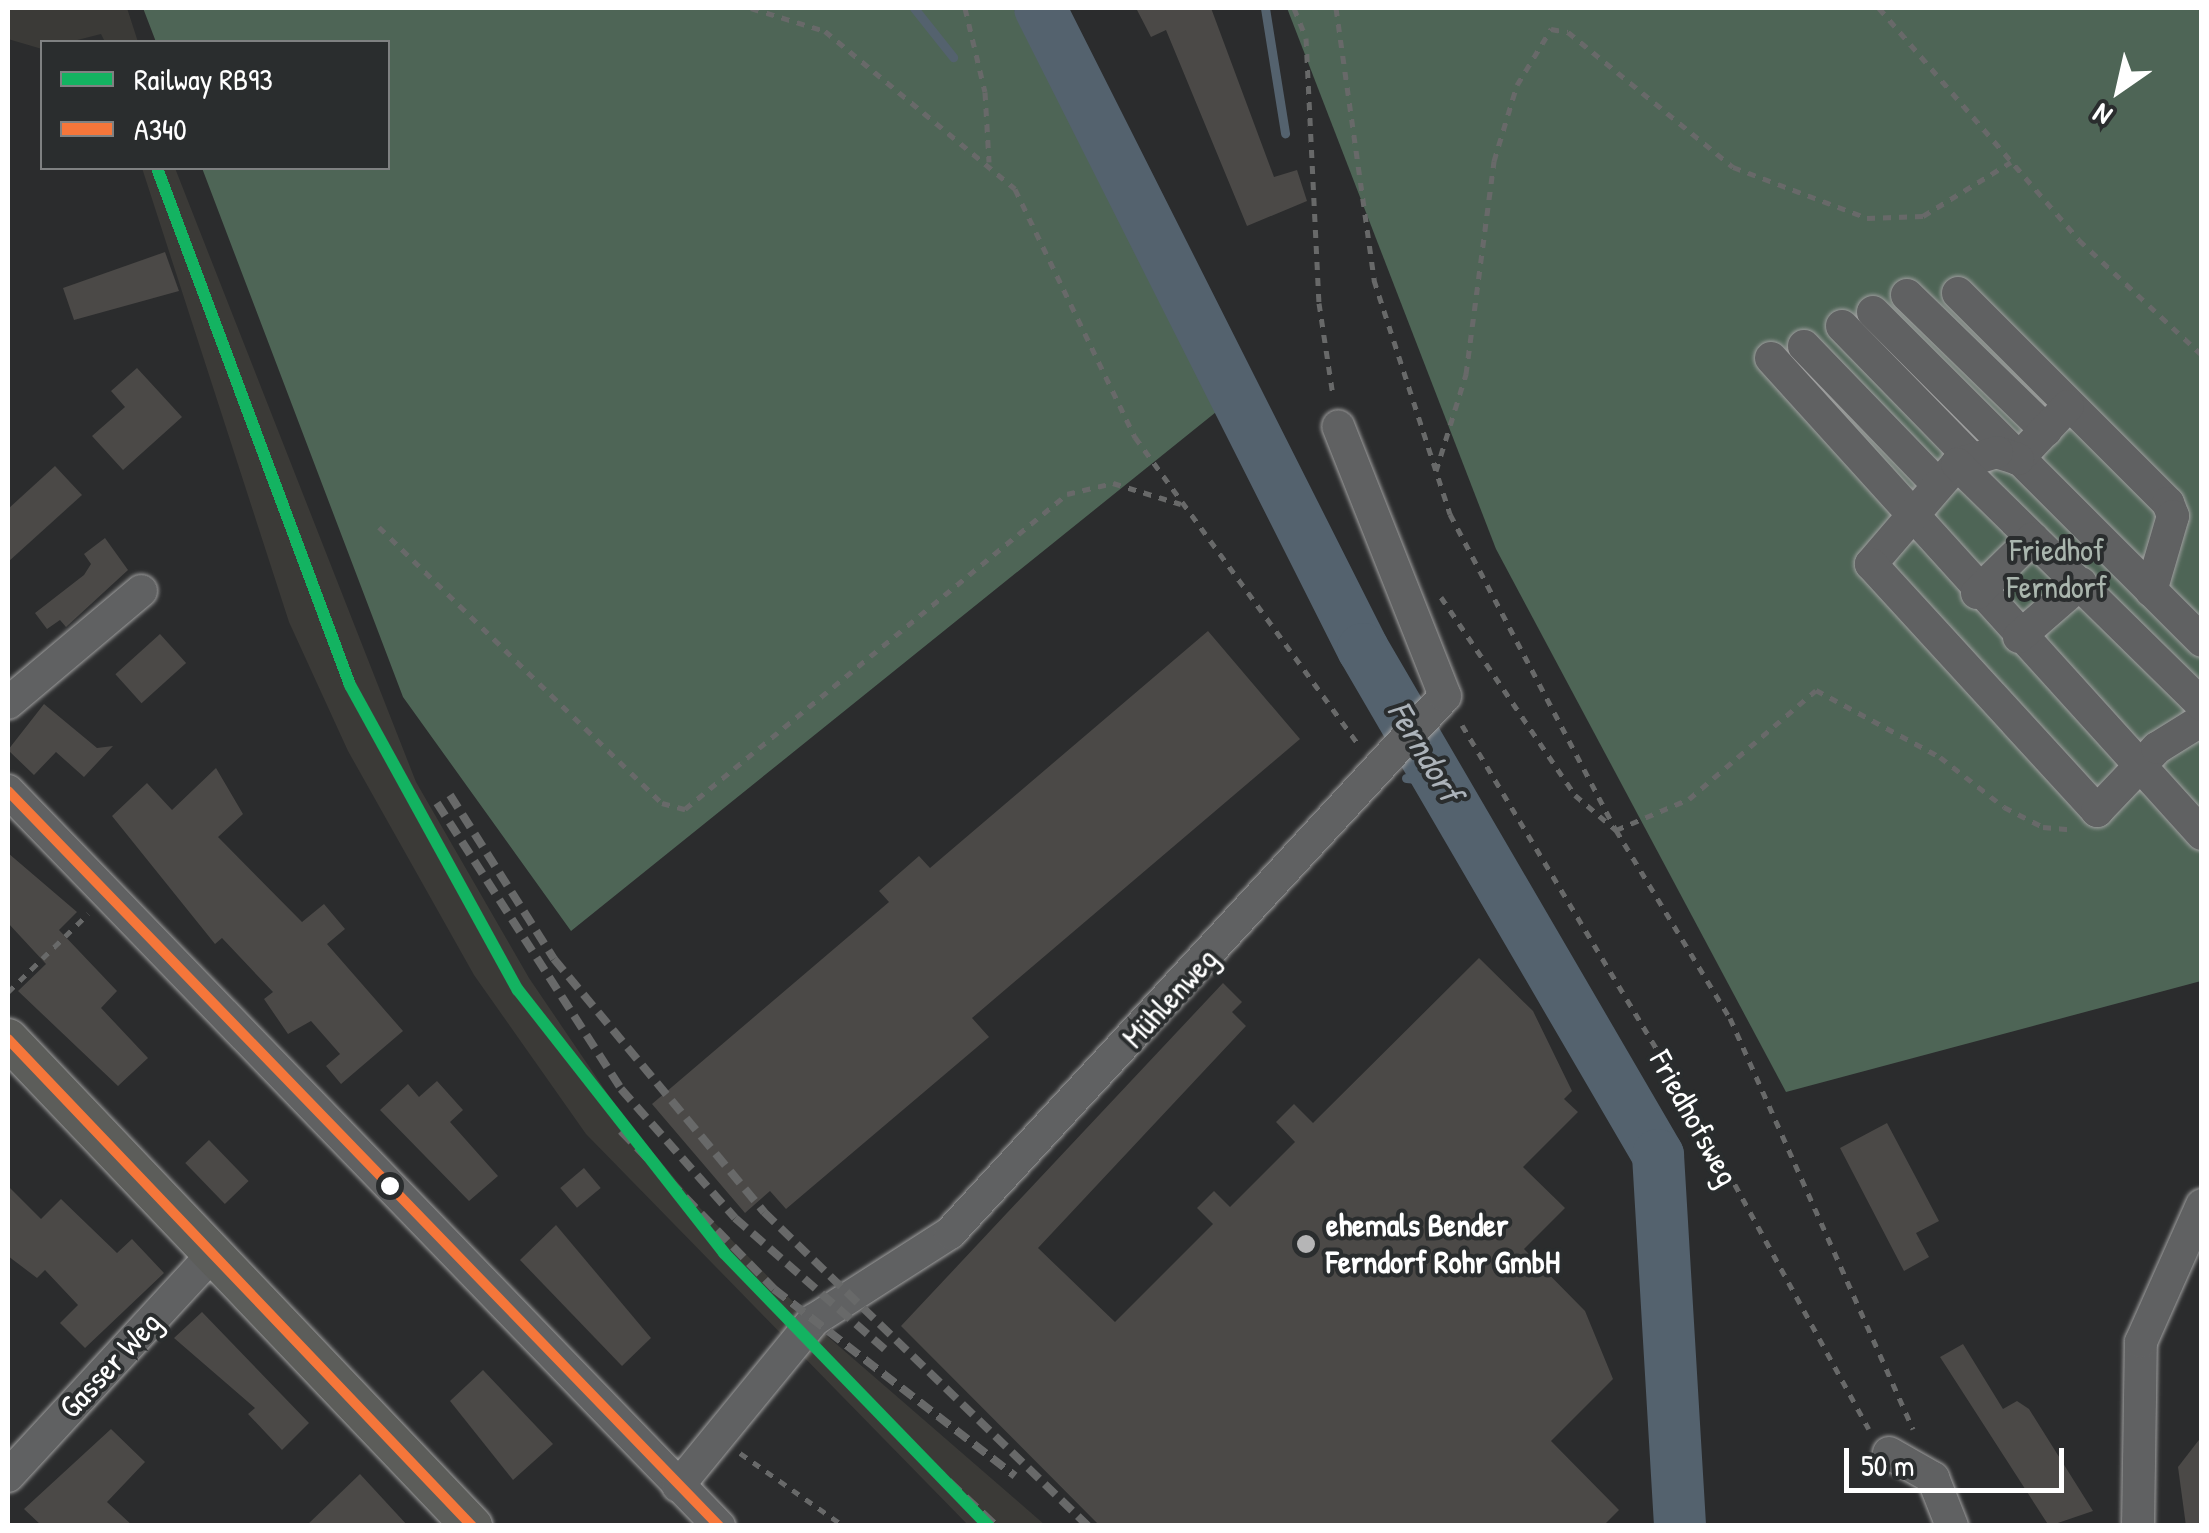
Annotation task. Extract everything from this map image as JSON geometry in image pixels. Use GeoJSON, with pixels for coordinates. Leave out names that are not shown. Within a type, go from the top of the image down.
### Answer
{"type":"FeatureCollection","features":[{"type":"Feature","properties":{"kind":"main road"},"geometry":{"type":"LineString","coordinates":[[8,1039],[472,1526]]}},
{"type":"Feature","properties":{"kind":"street"},"geometry":{"type":"LineString","coordinates":[[1958,293],[2168,502],[2151,590]]}},
{"type":"Feature","properties":{"kind":"street"},"geometry":{"type":"LineString","coordinates":[[1907,295],[2046,430]]}},
{"type":"Feature","properties":{"kind":"street"},"geometry":{"type":"LineString","coordinates":[[1873,312],[2199,636]]}},
{"type":"Feature","properties":{"kind":"street"},"geometry":{"type":"LineString","coordinates":[[1842,326],[1955,468]]}},
{"type":"Feature","properties":{"kind":"street"},"geometry":{"type":"LineString","coordinates":[[1804,346],[1955,468],[2034,538],[2202,705]]}},
{"type":"Feature","properties":{"kind":"street"},"geometry":{"type":"LineString","coordinates":[[1771,358],[1912,522],[2202,834]]}},
{"type":"Feature","properties":{"kind":"street"},"geometry":{"type":"LineString","coordinates":[[2068,406],[2018,459],[1955,468],[1912,522],[1871,564],[2097,811],[2138,768],[2202,720]]}},
{"type":"Feature","properties":{"kind":"street"},"geometry":{"type":"LineString","coordinates":[[1338,426],[1445,696]]}},
{"type":"Feature","properties":{"kind":"street"},"geometry":{"type":"LineString","coordinates":[[1978,593],[2034,538]]}},
{"type":"Feature","properties":{"kind":"street"},"geometry":{"type":"LineString","coordinates":[[2019,637],[2123,563]]}},
{"type":"Feature","properties":{"kind":"street"},"geometry":{"type":"LineString","coordinates":[[8,703],[141,591]]}},
{"type":"Feature","properties":{"kind":"street","name":"Mühlenweg"},"geometry":{"type":"LineString","coordinates":[[678,1486],[814,1320],[950,1234],[1384,770],[1445,696]]}},
{"type":"Feature","properties":{"kind":"street"},"geometry":{"type":"LineString","coordinates":[[8,791],[719,1526]]}},
{"type":"Feature","properties":{"kind":"street"},"geometry":{"type":"LineString","coordinates":[[2138,1526],[2141,1342],[2202,1205]]}},
{"type":"Feature","properties":{"kind":"street","name":"Gasser Weg"},"geometry":{"type":"LineString","coordinates":[[8,1476],[213,1254]]}},
{"type":"Feature","properties":{"kind":"street"},"geometry":{"type":"LineString","coordinates":[[1889,1453],[1933,1478],[1952,1526]]}},
{"type":"Feature","properties":{"kind":"path"},"geometry":{"type":"LineString","coordinates":[[751,8],[825,31],[1015,190],[1135,437],[1180,504],[1384,770]]}},
{"type":"Feature","properties":{"kind":"path"},"geometry":{"type":"LineString","coordinates":[[965,8],[986,92],[989,165]]}},
{"type":"Feature","properties":{"kind":"path"},"geometry":{"type":"LineString","coordinates":[[1294,8],[1306,38],[1319,303],[1338,426]]}},
{"type":"Feature","properties":{"kind":"path"},"geometry":{"type":"LineString","coordinates":[[1336,8],[1374,280],[1436,472],[1494,608],[1616,830],[1730,1018],[1933,1478]]}},
{"type":"Feature","properties":{"kind":"path"},"geometry":{"type":"LineString","coordinates":[[1879,8],[2011,162],[2202,355]]}},
{"type":"Feature","properties":{"kind":"path"},"geometry":{"type":"LineString","coordinates":[[1436,472],[1466,374],[1494,161],[1517,85],[1552,29],[1568,32],[1733,167],[1867,218],[1923,216],[2011,162]]}},
{"type":"Feature","properties":{"kind":"path"},"geometry":{"type":"LineString","coordinates":[[379,527],[662,803],[685,809],[1067,494],[1113,483],[1180,504]]}},
{"type":"Feature","properties":{"kind":"path"},"geometry":{"type":"LineString","coordinates":[[1430,580],[1574,794],[1616,830]]}},
{"type":"Feature","properties":{"kind":"path"},"geometry":{"type":"LineString","coordinates":[[1616,830],[1689,799],[1816,690],[1940,757],[2017,814],[2074,830]]}},
{"type":"Feature","properties":{"kind":"path","name":"Friedhofsweg"},"geometry":{"type":"LineString","coordinates":[[1445,696],[1889,1453]]}},
{"type":"Feature","properties":{"kind":"path"},"geometry":{"type":"LineString","coordinates":[[8,992],[109,894]]}},
{"type":"Feature","properties":{"kind":"path"},"geometry":{"type":"LineString","coordinates":[[720,1434],[779,1488],[844,1526]]}},
{"type":"Feature","properties":{"kind":"shaded area"},"geometry":{"type":"Polygon","coordinates":[[[8,8],[127,8],[137,40],[104,40],[101,34],[77,40],[40,40],[40,48],[8,39],[8,8]]]}},
{"type":"Feature","properties":{"kind":"shaded area"},"geometry":{"type":"Polygon","coordinates":[[[143,170],[176,170],[416,782],[529,978],[624,1118],[698,1206],[826,1335],[1045,1525],[968,1525],[586,1134],[474,975],[348,751],[289,622],[143,170]]]}},
{"type":"Feature","properties":{"kind":"green space"},"geometry":{"type":"Polygon","coordinates":[[[143,8],[1013,8],[1226,404],[571,931],[403,697],[203,170],[390,170],[390,40],[155,40],[143,8]]]}},
{"type":"Feature","properties":{"kind":"green space","name":"Friedhof Ferndorf"},"geometry":{"type":"Polygon","coordinates":[[[1287,8],[2201,8],[2201,981],[1786,1092],[1496,549],[1287,8]]]}},
{"type":"Feature","properties":{"kind":"building"},"geometry":{"type":"Polygon","coordinates":[[[1136,8],[1211,8],[1274,177],[1297,170],[1307,201],[1247,226],[1166,30],[1151,37],[1136,8]]]}},
{"type":"Feature","properties":{"kind":"building"},"geometry":{"type":"Polygon","coordinates":[[[165,252],[179,291],[74,320],[63,288],[165,252]]]}},
{"type":"Feature","properties":{"kind":"building"},"geometry":{"type":"Polygon","coordinates":[[[137,368],[182,417],[123,470],[92,436],[125,407],[111,391],[137,368]]]}},
{"type":"Feature","properties":{"kind":"building"},"geometry":{"type":"Polygon","coordinates":[[[55,466],[82,495],[8,562],[8,509],[55,466]]]}},
{"type":"Feature","properties":{"kind":"building"},"geometry":{"type":"Polygon","coordinates":[[[105,538],[128,570],[66,627],[60,620],[47,629],[35,613],[84,575],[91,564],[84,554],[105,538]]]}},
{"type":"Feature","properties":{"kind":"building"},"geometry":{"type":"Polygon","coordinates":[[[1208,631],[1300,739],[972,1018],[989,1037],[786,1209],[770,1191],[745,1213],[652,1104],[889,902],[879,891],[919,856],[930,868],[1208,631]]]}},
{"type":"Feature","properties":{"kind":"building"},"geometry":{"type":"Polygon","coordinates":[[[160,634],[186,663],[142,703],[115,674],[160,634]]]}},
{"type":"Feature","properties":{"kind":"building"},"geometry":{"type":"Polygon","coordinates":[[[44,704],[97,748],[113,746],[84,777],[56,752],[34,775],[8,750],[44,704]]]}},
{"type":"Feature","properties":{"kind":"building"},"geometry":{"type":"Polygon","coordinates":[[[216,768],[243,814],[218,837],[302,922],[324,904],[345,929],[327,944],[403,1031],[341,1084],[326,1066],[340,1054],[311,1021],[288,1034],[264,999],[273,992],[222,938],[215,944],[112,816],[147,783],[172,810],[216,768]]]}},
{"type":"Feature","properties":{"kind":"building"},"geometry":{"type":"Polygon","coordinates":[[[8,853],[77,912],[59,930],[117,991],[101,1008],[148,1058],[118,1086],[18,991],[46,964],[8,923],[8,853]]]}},
{"type":"Feature","properties":{"kind":"building"},"geometry":{"type":"Polygon","coordinates":[[[1479,958],[1533,1011],[1572,1091],[1564,1099],[1578,1112],[1523,1167],[1565,1208],[1524,1249],[1585,1311],[1613,1379],[1551,1441],[1619,1510],[1603,1526],[1100,1526],[901,1326],[1223,983],[1242,1002],[1232,1012],[1246,1026],[1038,1248],[1115,1322],[1213,1224],[1197,1208],[1214,1191],[1230,1207],[1295,1142],[1276,1122],[1294,1104],[1313,1123],[1479,958]]]}},
{"type":"Feature","properties":{"kind":"building"},"geometry":{"type":"Polygon","coordinates":[[[437,1081],[463,1110],[450,1122],[498,1176],[469,1201],[380,1110],[408,1084],[419,1097],[437,1081]]]}},
{"type":"Feature","properties":{"kind":"building"},"geometry":{"type":"Polygon","coordinates":[[[1887,1123],[1939,1221],[1916,1233],[1929,1257],[1904,1271],[1840,1148],[1887,1123]]]}},
{"type":"Feature","properties":{"kind":"building"},"geometry":{"type":"Polygon","coordinates":[[[209,1140],[249,1181],[225,1204],[185,1163],[209,1140]]]}},
{"type":"Feature","properties":{"kind":"building"},"geometry":{"type":"Polygon","coordinates":[[[584,1168],[601,1188],[577,1208],[560,1188],[584,1168]]]}},
{"type":"Feature","properties":{"kind":"building"},"geometry":{"type":"Polygon","coordinates":[[[8,1186],[41,1219],[61,1199],[117,1253],[132,1239],[164,1273],[85,1348],[60,1323],[78,1305],[45,1270],[37,1278],[8,1256],[8,1186]]]}},
{"type":"Feature","properties":{"kind":"building"},"geometry":{"type":"Polygon","coordinates":[[[556,1225],[651,1338],[622,1366],[520,1260],[556,1225]]]}},
{"type":"Feature","properties":{"kind":"building"},"geometry":{"type":"Polygon","coordinates":[[[202,1312],[309,1423],[282,1450],[248,1414],[255,1408],[174,1338],[202,1312]]]}},
{"type":"Feature","properties":{"kind":"building"},"geometry":{"type":"Polygon","coordinates":[[[1963,1344],[2003,1409],[2017,1401],[2029,1409],[2093,1511],[2049,1526],[1940,1357],[1963,1344]]]}},
{"type":"Feature","properties":{"kind":"building"},"geometry":{"type":"Polygon","coordinates":[[[483,1370],[553,1444],[513,1480],[450,1401],[483,1370]]]}},
{"type":"Feature","properties":{"kind":"building"},"geometry":{"type":"Polygon","coordinates":[[[111,1429],[145,1462],[107,1502],[133,1526],[42,1526],[24,1509],[111,1429]]]}},
{"type":"Feature","properties":{"kind":"building"},"geometry":{"type":"Polygon","coordinates":[[[2202,1436],[2202,1526],[2186,1526],[2178,1467],[2202,1436]]]}},
{"type":"Feature","properties":{"kind":"building"},"geometry":{"type":"Polygon","coordinates":[[[360,1474],[408,1526],[306,1526],[360,1474]]]}},
{"type":"Feature","properties":{"kind":"waterway"},"geometry":{"type":"LineString","coordinates":[[914,8],[953,57]]}},
{"type":"Feature","properties":{"kind":"waterway","name":"Ferndorf"},"geometry":{"type":"LineString","coordinates":[[1040,8],[1363,649],[1658,1155],[1680,1526]]}},
{"type":"Feature","properties":{"kind":"waterway"},"geometry":{"type":"LineString","coordinates":[[1265,8],[1285,133]]}},
{"type":"Feature","properties":{"kind":"waterway"},"geometry":{"type":"LineString","coordinates":[[1406,778],[1443,781]]}},
{"type":"Feature","properties":{"kind":"railway"},"geometry":{"type":"LineString","coordinates":[[450,795],[554,959],[764,1212],[1088,1526]]}},
{"type":"Feature","properties":{"kind":"railway"},"geometry":{"type":"LineString","coordinates":[[437,803],[621,1089],[735,1218],[886,1350]]}},
{"type":"Feature","properties":{"kind":"railway"},"geometry":{"type":"LineString","coordinates":[[621,1131],[774,1289],[1015,1476]]}},
{"type":"Feature","properties":{"kind":"railway"},"geometry":{"type":"LineString","coordinates":[[915,1450],[996,1526]]}},
{"type":"Feature","properties":{"kind":"rail line","name":"RB93"},"geometry":{"type":"LineString","coordinates":[[158,170],[350,685],[518,990],[724,1253],[989,1526]]}},
{"type":"Feature","properties":{"kind":"transit line","name":"A340"},"geometry":{"type":"LineString","coordinates":[[8,791],[719,1526]]}},
{"type":"Feature","properties":{"kind":"transit line","name":"A340"},"geometry":{"type":"LineString","coordinates":[[8,1039],[472,1526]]}},
{"type":"Feature","properties":{"kind":"place","name":"ehemals Bender Ferndorf Rohr GmbH"},"geometry":{"type":"Point","coordinates":[1306,1244]}}]}
